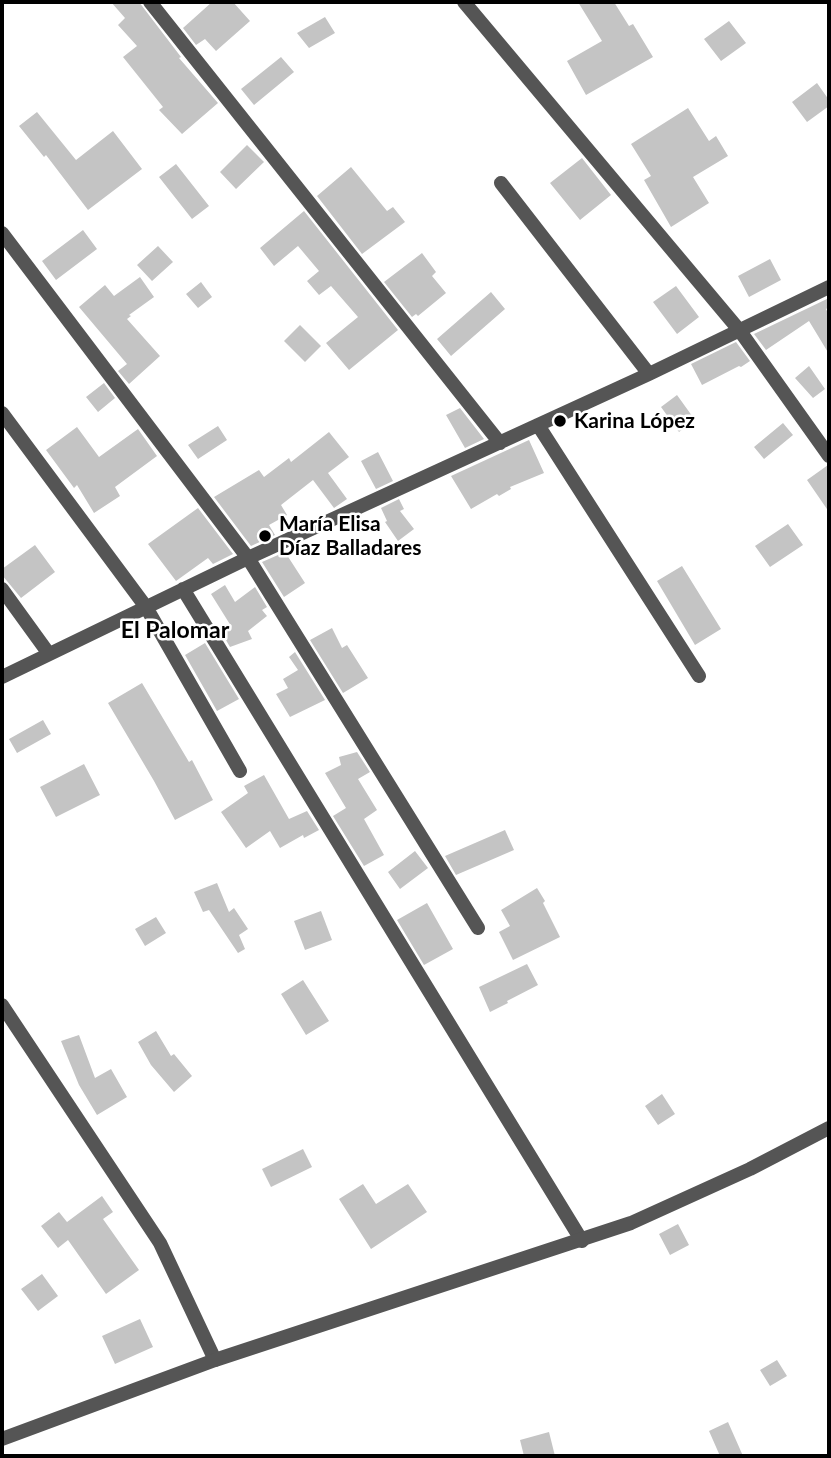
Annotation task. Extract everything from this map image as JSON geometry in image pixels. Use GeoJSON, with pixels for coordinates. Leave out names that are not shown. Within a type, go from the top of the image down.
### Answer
{"type":"FeatureCollection","features":[{"type":"Feature","properties":{"kind":"street"},"geometry":{"type":"LineString","coordinates":[[150,2],[500,443]]}},
{"type":"Feature","properties":{"kind":"street"},"geometry":{"type":"LineString","coordinates":[[464,2],[740,331],[829,456]]}},
{"type":"Feature","properties":{"kind":"street"},"geometry":{"type":"LineString","coordinates":[[501,183],[649,374]]}},
{"type":"Feature","properties":{"kind":"street"},"geometry":{"type":"LineString","coordinates":[[2,233],[248,558],[478,928]]}},
{"type":"Feature","properties":{"kind":"street"},"geometry":{"type":"LineString","coordinates":[[2,677],[248,558],[649,374],[829,287]]}},
{"type":"Feature","properties":{"kind":"street"},"geometry":{"type":"LineString","coordinates":[[2,413],[146,607],[240,771]]}},
{"type":"Feature","properties":{"kind":"street"},"geometry":{"type":"LineString","coordinates":[[538,425],[699,676]]}},
{"type":"Feature","properties":{"kind":"street"},"geometry":{"type":"LineString","coordinates":[[2,589],[49,654]]}},
{"type":"Feature","properties":{"kind":"street"},"geometry":{"type":"LineString","coordinates":[[183,589],[582,1241]]}},
{"type":"Feature","properties":{"kind":"street"},"geometry":{"type":"LineString","coordinates":[[2,1005],[160,1243],[215,1360]]}},
{"type":"Feature","properties":{"kind":"street"},"geometry":{"type":"LineString","coordinates":[[2,1439],[215,1360],[631,1223],[713,1186],[829,1128]]}},
{"type":"Feature","properties":{"kind":"building"},"geometry":{"type":"Polygon","coordinates":[[[111,2],[139,2],[181,57],[179,58],[218,103],[182,134],[159,110],[163,107],[123,57],[137,46],[118,25],[125,18],[111,2]]]}},
{"type":"Feature","properties":{"kind":"building"},"geometry":{"type":"Polygon","coordinates":[[[212,2],[233,2],[250,21],[216,51],[205,39],[196,45],[183,28],[212,2]]]}},
{"type":"Feature","properties":{"kind":"building"},"geometry":{"type":"Polygon","coordinates":[[[578,2],[614,2],[629,26],[633,24],[653,57],[586,95],[567,61],[602,41],[578,2]]]}},
{"type":"Feature","properties":{"kind":"building"},"geometry":{"type":"Polygon","coordinates":[[[325,17],[335,33],[309,48],[297,33],[325,17]]]}},
{"type":"Feature","properties":{"kind":"building"},"geometry":{"type":"Polygon","coordinates":[[[729,21],[746,43],[721,61],[704,39],[729,21]]]}},
{"type":"Feature","properties":{"kind":"building"},"geometry":{"type":"Polygon","coordinates":[[[281,57],[294,72],[254,105],[241,89],[281,57]]]}},
{"type":"Feature","properties":{"kind":"building"},"geometry":{"type":"Polygon","coordinates":[[[817,83],[829,100],[829,106],[807,122],[792,102],[817,83]]]}},
{"type":"Feature","properties":{"kind":"building"},"geometry":{"type":"Polygon","coordinates":[[[688,108],[709,141],[716,136],[728,156],[693,177],[709,203],[671,227],[644,180],[651,176],[631,144],[688,108]]]}},
{"type":"Feature","properties":{"kind":"building"},"geometry":{"type":"Polygon","coordinates":[[[37,112],[76,160],[113,131],[142,169],[88,210],[46,155],[44,157],[19,126],[37,112]]]}},
{"type":"Feature","properties":{"kind":"building"},"geometry":{"type":"Polygon","coordinates":[[[247,145],[264,162],[236,189],[220,172],[247,145]]]}},
{"type":"Feature","properties":{"kind":"building"},"geometry":{"type":"Polygon","coordinates":[[[582,158],[611,195],[580,220],[550,183],[582,158]]]}},
{"type":"Feature","properties":{"kind":"building"},"geometry":{"type":"Polygon","coordinates":[[[176,164],[209,206],[192,219],[159,177],[176,164]]]}},
{"type":"Feature","properties":{"kind":"building"},"geometry":{"type":"Polygon","coordinates":[[[351,167],[387,211],[393,207],[405,222],[362,254],[317,196],[351,167]]]}},
{"type":"Feature","properties":{"kind":"building"},"geometry":{"type":"Polygon","coordinates":[[[304,211],[398,330],[349,370],[326,343],[358,317],[331,286],[319,295],[307,281],[319,271],[298,246],[274,266],[260,248],[304,211]]]}},
{"type":"Feature","properties":{"kind":"building"},"geometry":{"type":"Polygon","coordinates":[[[83,230],[97,249],[56,280],[42,261],[83,230]]]}},
{"type":"Feature","properties":{"kind":"building"},"geometry":{"type":"Polygon","coordinates":[[[158,246],[173,262],[152,281],[137,265],[158,246]]]}},
{"type":"Feature","properties":{"kind":"building"},"geometry":{"type":"Polygon","coordinates":[[[422,253],[436,272],[432,276],[446,293],[418,316],[416,314],[412,317],[384,282],[422,253]]]}},
{"type":"Feature","properties":{"kind":"building"},"geometry":{"type":"Polygon","coordinates":[[[770,259],[781,280],[749,297],[738,276],[770,259]]]}},
{"type":"Feature","properties":{"kind":"building"},"geometry":{"type":"Polygon","coordinates":[[[140,277],[154,297],[127,319],[160,356],[129,384],[118,371],[127,364],[79,307],[105,285],[114,296],[140,277]]]}},
{"type":"Feature","properties":{"kind":"building"},"geometry":{"type":"Polygon","coordinates":[[[201,282],[212,297],[198,308],[186,294],[201,282]]]}},
{"type":"Feature","properties":{"kind":"building"},"geometry":{"type":"Polygon","coordinates":[[[676,286],[699,317],[677,334],[653,302],[676,286]]]}},
{"type":"Feature","properties":{"kind":"building"},"geometry":{"type":"Polygon","coordinates":[[[491,292],[505,309],[451,356],[437,339],[491,292]]]}},
{"type":"Feature","properties":{"kind":"building"},"geometry":{"type":"Polygon","coordinates":[[[829,298],[829,307],[826,309],[829,315],[829,354],[809,321],[766,350],[754,334],[829,298]]]}},
{"type":"Feature","properties":{"kind":"building"},"geometry":{"type":"Polygon","coordinates":[[[300,325],[321,346],[305,362],[284,341],[300,325]]]}},
{"type":"Feature","properties":{"kind":"building"},"geometry":{"type":"Polygon","coordinates":[[[736,342],[750,361],[702,385],[691,364],[736,342]]]}},
{"type":"Feature","properties":{"kind":"building"},"geometry":{"type":"Polygon","coordinates":[[[809,366],[825,389],[813,398],[795,378],[809,366]]]}},
{"type":"Feature","properties":{"kind":"building"},"geometry":{"type":"Polygon","coordinates":[[[104,383],[115,398],[98,412],[86,397],[104,383]]]}},
{"type":"Feature","properties":{"kind":"building"},"geometry":{"type":"Polygon","coordinates":[[[677,395],[695,420],[679,432],[661,407],[677,395]]]}},
{"type":"Feature","properties":{"kind":"building"},"geometry":{"type":"Polygon","coordinates":[[[460,408],[484,439],[465,448],[446,415],[460,408]]]}},
{"type":"Feature","properties":{"kind":"building"},"geometry":{"type":"Polygon","coordinates":[[[783,423],[793,435],[764,459],[754,447],[783,423]]]}},
{"type":"Feature","properties":{"kind":"building"},"geometry":{"type":"Polygon","coordinates":[[[218,426],[227,440],[198,459],[188,445],[218,426]]]}},
{"type":"Feature","properties":{"kind":"building"},"geometry":{"type":"Polygon","coordinates":[[[77,427],[99,457],[138,429],[157,456],[115,487],[120,496],[94,513],[77,485],[74,488],[46,450],[77,427]]]}},
{"type":"Feature","properties":{"kind":"building"},"geometry":{"type":"Polygon","coordinates":[[[329,432],[349,457],[328,473],[347,499],[334,508],[313,480],[281,505],[287,515],[269,525],[275,535],[251,546],[214,497],[259,470],[264,477],[289,458],[291,462],[329,432]]]}},
{"type":"Feature","properties":{"kind":"building"},"geometry":{"type":"Polygon","coordinates":[[[529,440],[544,473],[510,487],[511,489],[499,496],[497,494],[471,509],[451,476],[529,440]]]}},
{"type":"Feature","properties":{"kind":"building"},"geometry":{"type":"Polygon","coordinates":[[[378,452],[393,481],[376,489],[361,461],[378,452]]]}},
{"type":"Feature","properties":{"kind":"building"},"geometry":{"type":"Polygon","coordinates":[[[829,466],[829,512],[807,480],[829,466]]]}},
{"type":"Feature","properties":{"kind":"building"},"geometry":{"type":"Polygon","coordinates":[[[399,499],[404,509],[400,511],[414,529],[398,541],[385,522],[387,521],[381,508],[399,499]]]}},
{"type":"Feature","properties":{"kind":"building"},"geometry":{"type":"Polygon","coordinates":[[[198,508],[233,554],[213,564],[208,558],[176,581],[148,544],[198,508]]]}},
{"type":"Feature","properties":{"kind":"building"},"geometry":{"type":"Polygon","coordinates":[[[788,524],[803,545],[770,567],[755,546],[788,524]]]}},
{"type":"Feature","properties":{"kind":"building"},"geometry":{"type":"Polygon","coordinates":[[[35,545],[55,572],[21,598],[2,575],[2,569],[35,545]]]}},
{"type":"Feature","properties":{"kind":"building"},"geometry":{"type":"Polygon","coordinates":[[[285,552],[305,583],[284,597],[262,562],[285,552]]]}},
{"type":"Feature","properties":{"kind":"building"},"geometry":{"type":"Polygon","coordinates":[[[682,566],[721,629],[695,645],[657,581],[682,566]]]}},
{"type":"Feature","properties":{"kind":"building"},"geometry":{"type":"Polygon","coordinates":[[[225,585],[235,602],[255,587],[267,607],[262,610],[267,616],[248,631],[252,639],[230,647],[220,630],[231,626],[211,594],[225,585]]]}},
{"type":"Feature","properties":{"kind":"building"},"geometry":{"type":"Polygon","coordinates":[[[332,628],[342,648],[347,645],[368,678],[343,693],[310,640],[332,628]]]}},
{"type":"Feature","properties":{"kind":"building"},"geometry":{"type":"Polygon","coordinates":[[[205,643],[239,699],[217,711],[185,655],[205,643]]]}},
{"type":"Feature","properties":{"kind":"building"},"geometry":{"type":"Polygon","coordinates":[[[295,652],[325,700],[290,717],[276,694],[288,688],[283,679],[298,670],[289,657],[295,652]]]}},
{"type":"Feature","properties":{"kind":"building"},"geometry":{"type":"Polygon","coordinates":[[[142,683],[189,762],[192,760],[213,800],[175,820],[108,703],[142,683]]]}},
{"type":"Feature","properties":{"kind":"building"},"geometry":{"type":"Polygon","coordinates":[[[43,720],[51,734],[17,753],[9,739],[43,720]]]}},
{"type":"Feature","properties":{"kind":"building"},"geometry":{"type":"Polygon","coordinates":[[[357,752],[370,772],[358,779],[377,810],[364,819],[384,855],[364,866],[333,816],[346,808],[325,773],[341,765],[339,757],[357,752]]]}},
{"type":"Feature","properties":{"kind":"building"},"geometry":{"type":"Polygon","coordinates":[[[84,764],[100,795],[56,817],[40,787],[84,764]]]}},
{"type":"Feature","properties":{"kind":"building"},"geometry":{"type":"Polygon","coordinates":[[[264,775],[289,819],[307,811],[319,830],[304,838],[303,835],[280,848],[270,831],[246,848],[221,812],[248,793],[244,786],[264,775]]]}},
{"type":"Feature","properties":{"kind":"building"},"geometry":{"type":"Polygon","coordinates":[[[505,830],[514,850],[456,875],[445,856],[505,830]]]}},
{"type":"Feature","properties":{"kind":"building"},"geometry":{"type":"Polygon","coordinates":[[[415,851],[428,868],[400,889],[388,872],[415,851]]]}},
{"type":"Feature","properties":{"kind":"building"},"geometry":{"type":"Polygon","coordinates":[[[217,883],[229,912],[234,908],[248,929],[239,935],[245,949],[238,953],[209,910],[203,912],[194,892],[217,883]]]}},
{"type":"Feature","properties":{"kind":"building"},"geometry":{"type":"Polygon","coordinates":[[[537,888],[560,937],[513,960],[499,932],[510,926],[501,910],[537,888]]]}},
{"type":"Feature","properties":{"kind":"building"},"geometry":{"type":"Polygon","coordinates":[[[427,903],[453,949],[424,965],[397,920],[427,903]]]}},
{"type":"Feature","properties":{"kind":"building"},"geometry":{"type":"Polygon","coordinates":[[[321,911],[332,940],[305,950],[294,921],[321,911]]]}},
{"type":"Feature","properties":{"kind":"building"},"geometry":{"type":"Polygon","coordinates":[[[156,917],[166,933],[145,946],[135,929],[156,917]]]}},
{"type":"Feature","properties":{"kind":"building"},"geometry":{"type":"Polygon","coordinates":[[[527,964],[538,985],[490,1012],[479,987],[527,964]]]}},
{"type":"Feature","properties":{"kind":"building"},"geometry":{"type":"Polygon","coordinates":[[[303,980],[329,1021],[306,1035],[281,994],[303,980]]]}},
{"type":"Feature","properties":{"kind":"building"},"geometry":{"type":"Polygon","coordinates":[[[156,1031],[171,1056],[174,1054],[192,1076],[174,1092],[151,1065],[138,1042],[156,1031]]]}},
{"type":"Feature","properties":{"kind":"building"},"geometry":{"type":"Polygon","coordinates":[[[79,1035],[95,1078],[111,1069],[127,1097],[97,1115],[79,1085],[61,1041],[79,1035]]]}},
{"type":"Feature","properties":{"kind":"building"},"geometry":{"type":"Polygon","coordinates":[[[662,1094],[675,1114],[658,1125],[645,1106],[662,1094]]]}},
{"type":"Feature","properties":{"kind":"building"},"geometry":{"type":"Polygon","coordinates":[[[303,1149],[312,1167],[271,1187],[262,1169],[303,1149]]]}},
{"type":"Feature","properties":{"kind":"building"},"geometry":{"type":"Polygon","coordinates":[[[363,1184],[376,1204],[408,1184],[427,1212],[371,1249],[339,1199],[363,1184]]]}},
{"type":"Feature","properties":{"kind":"building"},"geometry":{"type":"Polygon","coordinates":[[[102,1196],[113,1212],[103,1219],[139,1270],[106,1294],[68,1240],[58,1248],[41,1226],[59,1212],[67,1222],[102,1196]]]}},
{"type":"Feature","properties":{"kind":"building"},"geometry":{"type":"Polygon","coordinates":[[[678,1224],[689,1245],[670,1255],[659,1234],[678,1224]]]}},
{"type":"Feature","properties":{"kind":"building"},"geometry":{"type":"Polygon","coordinates":[[[42,1274],[58,1296],[38,1311],[21,1289],[42,1274]]]}},
{"type":"Feature","properties":{"kind":"building"},"geometry":{"type":"Polygon","coordinates":[[[140,1319],[153,1347],[115,1364],[102,1336],[140,1319]]]}},
{"type":"Feature","properties":{"kind":"building"},"geometry":{"type":"Polygon","coordinates":[[[777,1360],[787,1376],[770,1386],[760,1370],[777,1360]]]}},
{"type":"Feature","properties":{"kind":"building"},"geometry":{"type":"Polygon","coordinates":[[[728,1422],[743,1456],[720,1456],[709,1431],[728,1422]]]}},
{"type":"Feature","properties":{"kind":"building"},"geometry":{"type":"Polygon","coordinates":[[[549,1432],[555,1456],[524,1456],[520,1440],[549,1432]]]}},
{"type":"Feature","properties":{"kind":"place","name":"Karina López"},"geometry":{"type":"Point","coordinates":[560,421]}},
{"type":"Feature","properties":{"kind":"place","name":"María Elisa Díaz Balladares"},"geometry":{"type":"Point","coordinates":[265,536]}},
{"type":"Feature","properties":{"kind":"district","name":"El Palomar"},"geometry":{"type":"Point","coordinates":[175,631]}}]}
